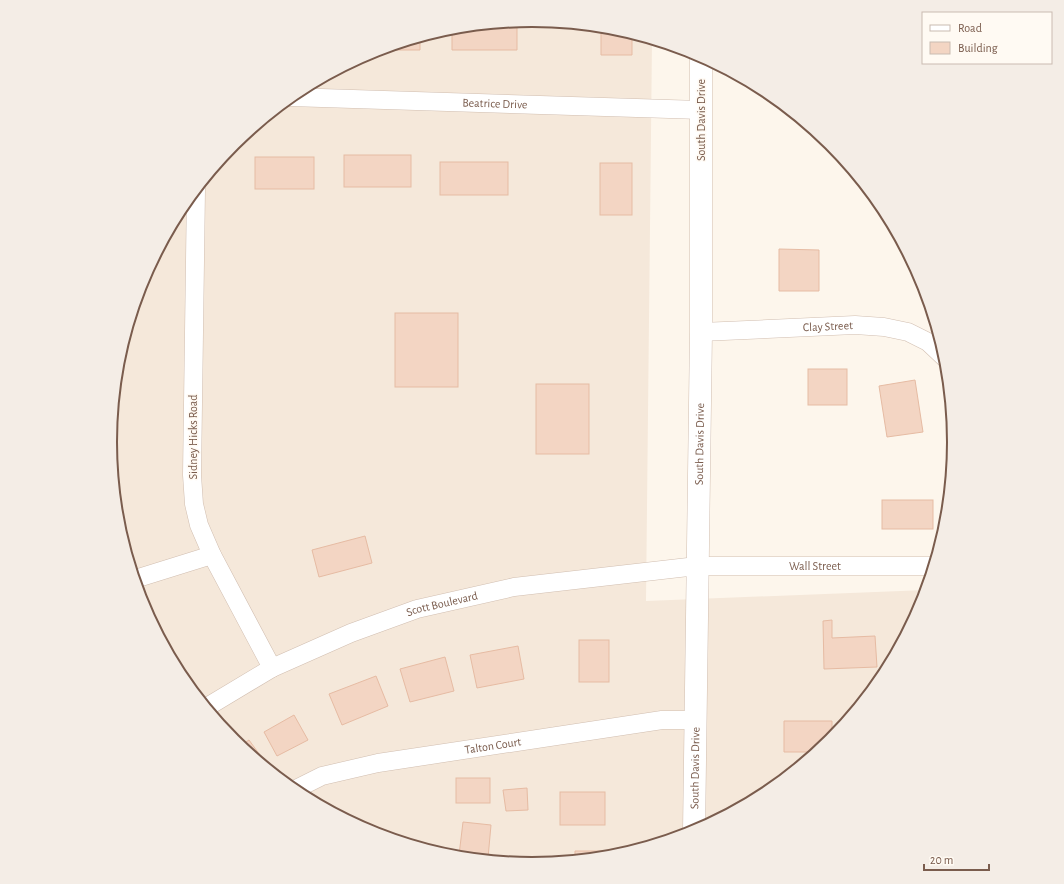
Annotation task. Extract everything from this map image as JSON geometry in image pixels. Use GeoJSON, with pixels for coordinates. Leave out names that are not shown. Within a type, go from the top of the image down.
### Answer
{"type":"FeatureCollection","features":[{"type":"Feature","properties":{"kind":"street","name":"South Davis Drive"},"geometry":{"type":"LineString","coordinates":[[694,824],[701,332],[701,63]]}},
{"type":"Feature","properties":{"kind":"street","name":"Beatrice Drive"},"geometry":{"type":"LineString","coordinates":[[299,98],[701,110]]}},
{"type":"Feature","properties":{"kind":"street","name":"Sidney Hicks Road"},"geometry":{"type":"LineString","coordinates":[[196,199],[192,476],[194,504],[199,525],[212,555],[272,668]]}},
{"type":"Feature","properties":{"kind":"street","name":"Clay Street"},"geometry":{"type":"LineString","coordinates":[[701,332],[855,325],[884,327],[908,332],[928,342],[936,350]]}},
{"type":"Feature","properties":{"kind":"street"},"geometry":{"type":"LineString","coordinates":[[140,577],[212,555]]}},
{"type":"Feature","properties":{"kind":"street","name":"Wall Street"},"geometry":{"type":"LineString","coordinates":[[697,566],[928,566]]}},
{"type":"Feature","properties":{"kind":"street","name":"Scott Boulevard"},"geometry":{"type":"LineString","coordinates":[[211,704],[272,668],[351,633],[417,609],[514,587],[697,566]]}},
{"type":"Feature","properties":{"kind":"street","name":"Talton Court"},"geometry":{"type":"LineString","coordinates":[[301,787],[322,776],[378,762],[662,720],[695,720]]}},
{"type":"Feature","properties":{"kind":"shaded area"},"geometry":{"type":"Polygon","coordinates":[[[505,28],[559,28],[613,35],[652,45],[646,601],[919,590],[904,626],[891,650],[861,695],[844,716],[806,754],[785,771],[763,787],[739,801],[716,814],[691,825],[639,843],[586,853],[532,857],[505,856],[451,849],[399,835],[348,814],[301,787],[258,754],[220,716],[187,673],[160,626],[149,601],[131,549],[125,523],[118,469],[117,442],[118,415],[125,361],[139,309],[149,283],[160,258],[187,211],[220,168],[258,130],[301,97],[348,70],[373,59],[425,41],[451,35],[505,28]]]}},
{"type":"Feature","properties":{"kind":"building"},"geometry":{"type":"Polygon","coordinates":[[[517,28],[517,50],[452,50],[452,35],[517,28]]]}},
{"type":"Feature","properties":{"kind":"building"},"geometry":{"type":"Polygon","coordinates":[[[601,33],[632,39],[632,55],[601,55],[601,33]]]}},
{"type":"Feature","properties":{"kind":"building"},"geometry":{"type":"Polygon","coordinates":[[[420,43],[420,50],[396,50],[420,43]]]}},
{"type":"Feature","properties":{"kind":"building"},"geometry":{"type":"Polygon","coordinates":[[[344,155],[411,155],[411,187],[344,187],[344,155]]]}},
{"type":"Feature","properties":{"kind":"building"},"geometry":{"type":"Polygon","coordinates":[[[255,157],[314,157],[314,189],[255,189],[255,157]]]}},
{"type":"Feature","properties":{"kind":"building"},"geometry":{"type":"Polygon","coordinates":[[[440,162],[508,162],[508,195],[440,195],[440,162]]]}},
{"type":"Feature","properties":{"kind":"building"},"geometry":{"type":"Polygon","coordinates":[[[600,163],[632,163],[632,215],[600,215],[600,163]]]}},
{"type":"Feature","properties":{"kind":"building"},"geometry":{"type":"Polygon","coordinates":[[[779,249],[819,250],[819,291],[779,291],[779,249]]]}},
{"type":"Feature","properties":{"kind":"building"},"geometry":{"type":"Polygon","coordinates":[[[395,313],[458,313],[458,387],[395,387],[395,313]]]}},
{"type":"Feature","properties":{"kind":"building"},"geometry":{"type":"Polygon","coordinates":[[[808,369],[847,369],[847,405],[808,405],[808,369]]]}},
{"type":"Feature","properties":{"kind":"building"},"geometry":{"type":"Polygon","coordinates":[[[915,380],[923,432],[887,437],[879,386],[915,380]]]}},
{"type":"Feature","properties":{"kind":"building"},"geometry":{"type":"Polygon","coordinates":[[[536,384],[589,384],[589,454],[536,454],[536,384]]]}},
{"type":"Feature","properties":{"kind":"building"},"geometry":{"type":"Polygon","coordinates":[[[882,500],[933,500],[933,529],[882,529],[882,500]]]}},
{"type":"Feature","properties":{"kind":"building"},"geometry":{"type":"Polygon","coordinates":[[[365,536],[372,563],[319,577],[312,550],[365,536]]]}},
{"type":"Feature","properties":{"kind":"building"},"geometry":{"type":"Polygon","coordinates":[[[832,620],[832,638],[875,636],[877,667],[824,669],[823,621],[832,620]]]}},
{"type":"Feature","properties":{"kind":"building"},"geometry":{"type":"Polygon","coordinates":[[[579,640],[609,640],[609,682],[579,682],[579,640]]]}},
{"type":"Feature","properties":{"kind":"building"},"geometry":{"type":"Polygon","coordinates":[[[518,646],[524,679],[477,688],[470,655],[518,646]]]}},
{"type":"Feature","properties":{"kind":"building"},"geometry":{"type":"Polygon","coordinates":[[[445,657],[454,691],[410,702],[400,669],[445,657]]]}},
{"type":"Feature","properties":{"kind":"building"},"geometry":{"type":"Polygon","coordinates":[[[376,676],[388,706],[342,725],[329,694],[376,676]]]}},
{"type":"Feature","properties":{"kind":"building"},"geometry":{"type":"Polygon","coordinates":[[[294,715],[308,740],[277,756],[264,732],[294,715]]]}},
{"type":"Feature","properties":{"kind":"building"},"geometry":{"type":"Polygon","coordinates":[[[784,721],[832,721],[832,728],[808,752],[784,752],[784,721]]]}},
{"type":"Feature","properties":{"kind":"building"},"geometry":{"type":"Polygon","coordinates":[[[249,740],[261,756],[258,754],[246,742],[249,740]]]}},
{"type":"Feature","properties":{"kind":"building"},"geometry":{"type":"Polygon","coordinates":[[[456,778],[490,778],[490,803],[456,803],[456,778]]]}},
{"type":"Feature","properties":{"kind":"building"},"geometry":{"type":"Polygon","coordinates":[[[527,788],[528,810],[506,811],[503,790],[527,788]]]}},
{"type":"Feature","properties":{"kind":"building"},"geometry":{"type":"Polygon","coordinates":[[[560,792],[605,792],[605,825],[560,825],[560,792]]]}},
{"type":"Feature","properties":{"kind":"building"},"geometry":{"type":"Polygon","coordinates":[[[463,822],[491,825],[488,854],[460,850],[463,822]]]}},
{"type":"Feature","properties":{"kind":"building"},"geometry":{"type":"Polygon","coordinates":[[[575,851],[600,851],[586,853],[575,854],[575,851]]]}}]}
